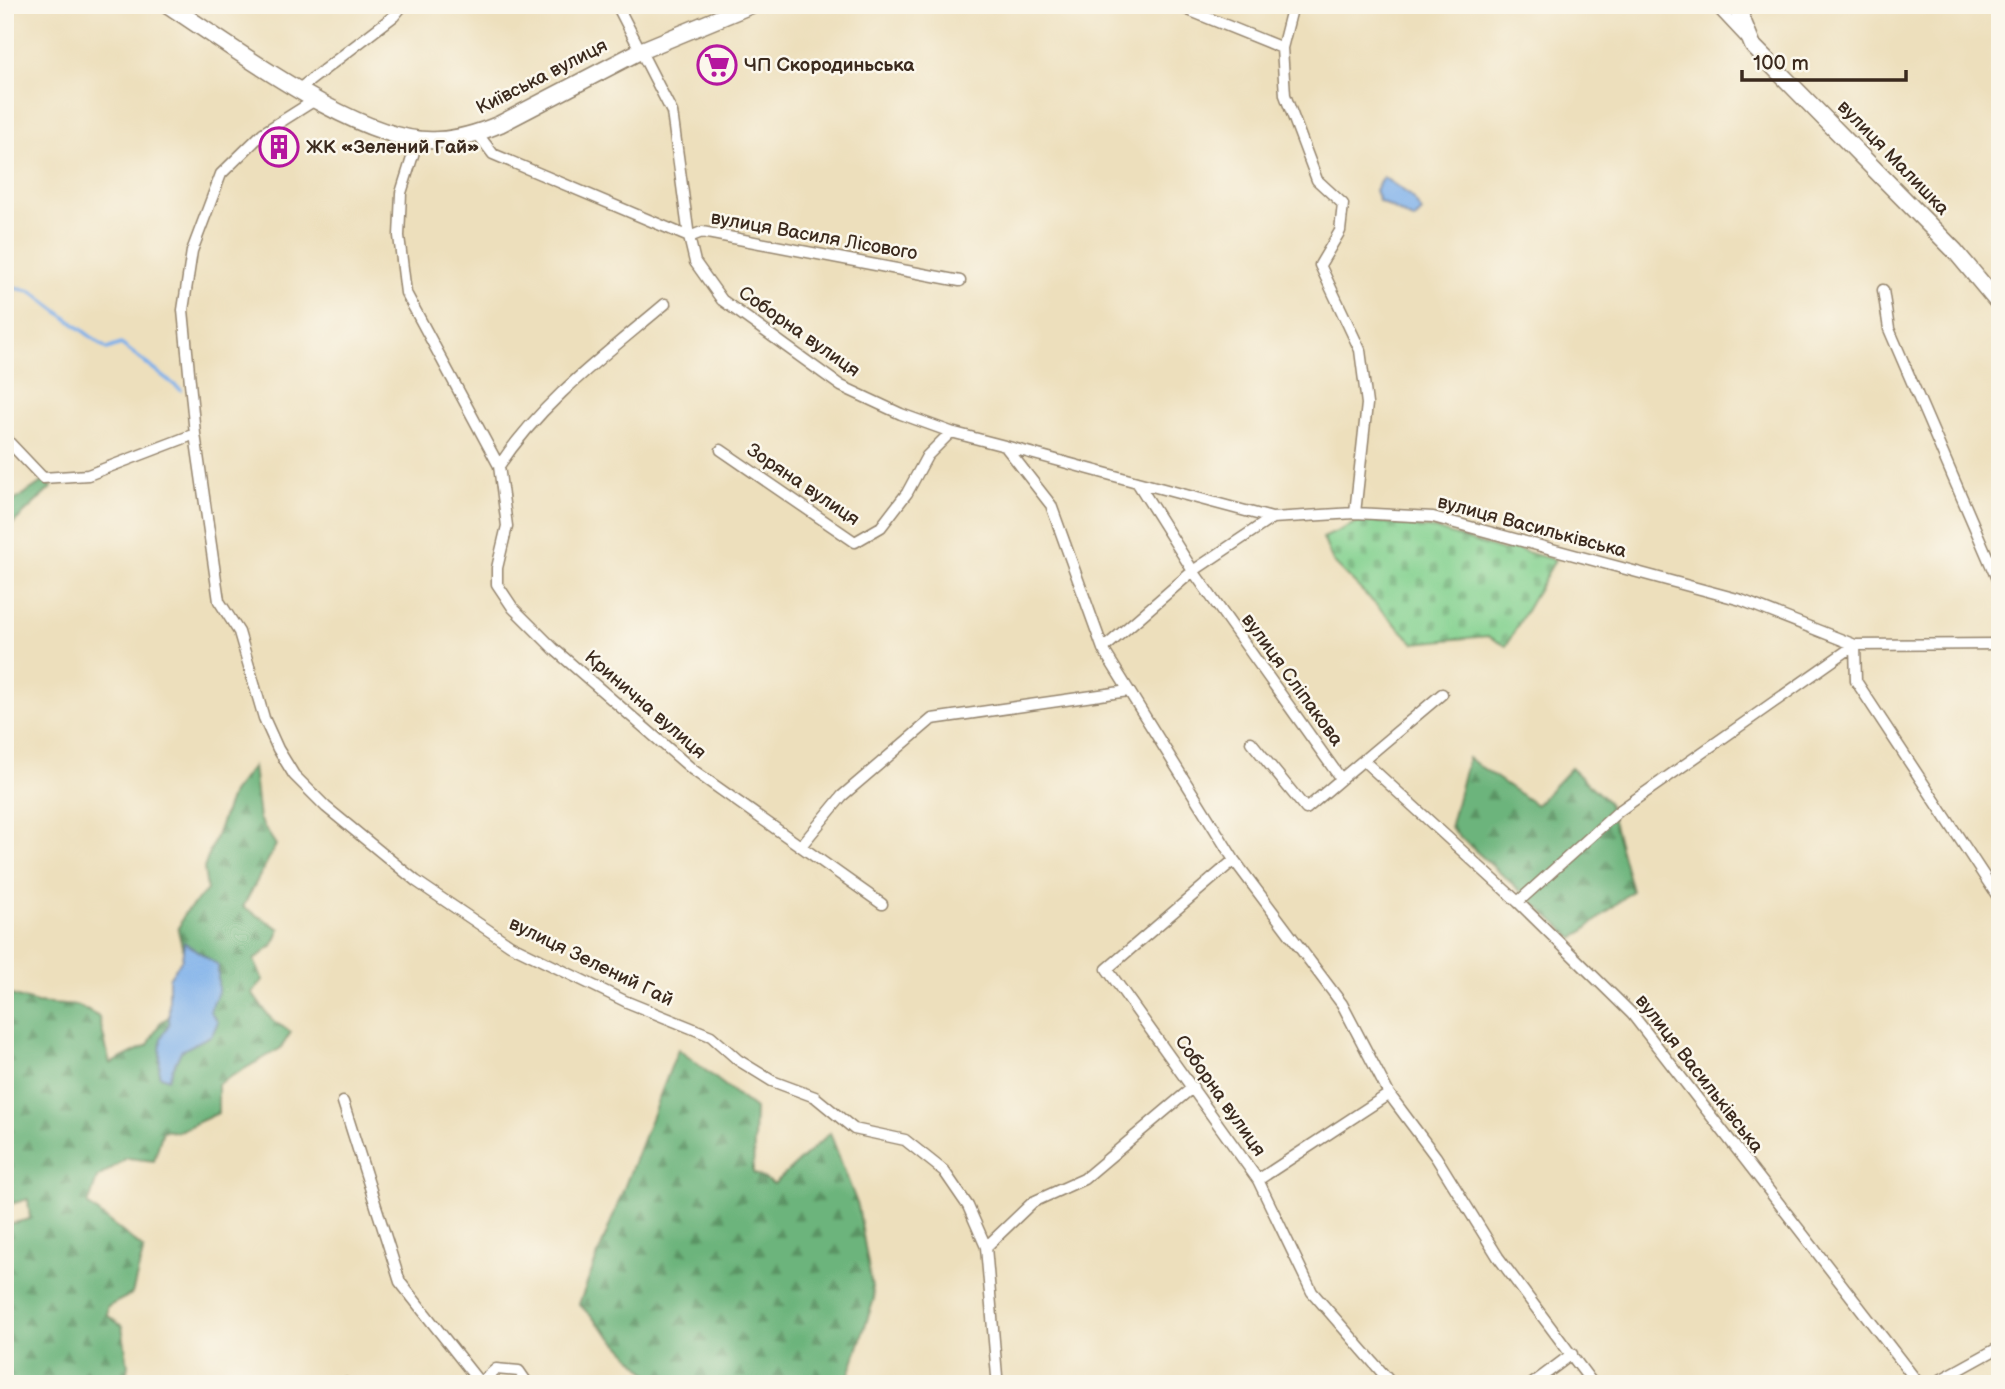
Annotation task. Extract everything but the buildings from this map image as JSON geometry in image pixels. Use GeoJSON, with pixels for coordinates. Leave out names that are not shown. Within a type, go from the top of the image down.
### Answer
{"type":"FeatureCollection","features":[{"type":"Feature","properties":{"kind":"main road","name":"Київська вулиця"},"geometry":{"type":"LineString","coordinates":[[168,5],[315,100],[354,121],[387,133],[437,141],[477,132],[640,51],[751,5]]}},
{"type":"Feature","properties":{"kind":"main road","name":"вулиця Малишка"},"geometry":{"type":"LineString","coordinates":[[1736,5],[1753,46],[1955,251],[2000,305]]}},
{"type":"Feature","properties":{"kind":"street"},"geometry":{"type":"LineString","coordinates":[[299,89],[394,16],[402,5]]}},
{"type":"Feature","properties":{"kind":"street","name":"вулиця Василя Лісового"},"geometry":{"type":"LineString","coordinates":[[617,5],[672,112],[689,237],[702,232],[960,281]]}},
{"type":"Feature","properties":{"kind":"street"},"geometry":{"type":"LineString","coordinates":[[1176,5],[1282,48]]}},
{"type":"Feature","properties":{"kind":"street"},"geometry":{"type":"LineString","coordinates":[[1293,5],[1282,48],[1285,95],[1317,180],[1343,204],[1340,231],[1320,265],[1360,350],[1367,404],[1355,513]]}},
{"type":"Feature","properties":{"kind":"street"},"geometry":{"type":"LineString","coordinates":[[1715,5],[1753,46]]}},
{"type":"Feature","properties":{"kind":"street","name":"вулиця Зелений Гай"},"geometry":{"type":"LineString","coordinates":[[315,100],[262,133],[221,174],[192,251],[183,310],[195,434],[219,601],[239,632],[264,718],[294,775],[326,807],[416,881],[510,945],[628,1002],[711,1036],[738,1060],[772,1081],[815,1097],[854,1129],[905,1140],[944,1171],[968,1206],[986,1247],[997,1376]]}},
{"type":"Feature","properties":{"kind":"street"},"geometry":{"type":"LineString","coordinates":[[477,132],[493,154],[689,237]]}},
{"type":"Feature","properties":{"kind":"street","name":"Кринична вулиця"},"geometry":{"type":"LineString","coordinates":[[418,139],[401,193],[399,236],[406,293],[499,466],[507,526],[497,568],[497,584],[513,608],[554,649],[693,770],[882,904]]}},
{"type":"Feature","properties":{"kind":"street","name":"Соборна вулиця"},"geometry":{"type":"LineString","coordinates":[[689,237],[695,262],[722,300],[841,386],[901,414],[951,432]]}},
{"type":"Feature","properties":{"kind":"street"},"geometry":{"type":"LineString","coordinates":[[1883,290],[1889,329],[2000,586]]}},
{"type":"Feature","properties":{"kind":"street"},"geometry":{"type":"LineString","coordinates":[[499,466],[519,436],[573,380],[665,304]]}},
{"type":"Feature","properties":{"kind":"street"},"geometry":{"type":"LineString","coordinates":[[951,432],[1272,519]]}},
{"type":"Feature","properties":{"kind":"street","name":"Зоряна вулиця"},"geometry":{"type":"LineString","coordinates":[[721,450],[855,541],[881,527],[907,493],[927,456],[951,432]]}},
{"type":"Feature","properties":{"kind":"street"},"geometry":{"type":"LineString","coordinates":[[5,438],[43,478],[88,475],[195,434]]}},
{"type":"Feature","properties":{"kind":"street"},"geometry":{"type":"LineString","coordinates":[[1006,446],[1051,505],[1103,649],[1128,691],[1234,860],[1342,1004],[1389,1094],[1436,1157],[1498,1257],[1593,1384]]}},
{"type":"Feature","properties":{"kind":"street"},"geometry":{"type":"LineString","coordinates":[[1137,482],[1193,571]]}},
{"type":"Feature","properties":{"kind":"street","name":"вулиця Васильківська"},"geometry":{"type":"LineString","coordinates":[[1272,519],[1355,513],[1446,521],[1741,600],[1855,645],[2000,644]]}},
{"type":"Feature","properties":{"kind":"street"},"geometry":{"type":"LineString","coordinates":[[1103,649],[1193,571],[1272,519]]}},
{"type":"Feature","properties":{"kind":"street","name":"вулиця Сліпакова"},"geometry":{"type":"LineString","coordinates":[[1193,571],[1341,779]]}},
{"type":"Feature","properties":{"kind":"street"},"geometry":{"type":"LineString","coordinates":[[1855,645],[1856,681],[2000,900]]}},
{"type":"Feature","properties":{"kind":"street"},"geometry":{"type":"LineString","coordinates":[[1518,902],[1619,811],[1855,645]]}},
{"type":"Feature","properties":{"kind":"street"},"geometry":{"type":"LineString","coordinates":[[801,846],[842,796],[932,719],[1128,691]]}},
{"type":"Feature","properties":{"kind":"street"},"geometry":{"type":"LineString","coordinates":[[1251,742],[1306,809],[1443,694]]}},
{"type":"Feature","properties":{"kind":"street","name":"вулиця Васильківська"},"geometry":{"type":"LineString","coordinates":[[1365,762],[1518,902],[1632,1014],[1919,1384]]}},
{"type":"Feature","properties":{"kind":"street","name":"Соборна вулиця"},"geometry":{"type":"LineString","coordinates":[[1234,860],[1107,970],[1258,1180],[1312,1292],[1392,1384]]}},
{"type":"Feature","properties":{"kind":"street"},"geometry":{"type":"LineString","coordinates":[[986,1247],[1033,1202],[1084,1179],[1193,1087]]}},
{"type":"Feature","properties":{"kind":"street"},"geometry":{"type":"LineString","coordinates":[[1258,1180],[1389,1094]]}},
{"type":"Feature","properties":{"kind":"street"},"geometry":{"type":"LineString","coordinates":[[343,1102],[400,1282],[479,1383],[496,1370],[519,1371],[528,1384]]}},
{"type":"Feature","properties":{"kind":"street"},"geometry":{"type":"LineString","coordinates":[[1933,1384],[2000,1347]]}},
{"type":"Feature","properties":{"kind":"street"},"geometry":{"type":"LineString","coordinates":[[1532,1384],[1572,1354]]}},
{"type":"Feature","properties":{"kind":"green space"},"geometry":{"type":"Polygon","coordinates":[[[42,482],[52,487],[5,531],[5,501],[11,503],[42,482]]]}},
{"type":"Feature","properties":{"kind":"green space"},"geometry":{"type":"Polygon","coordinates":[[[1362,520],[1435,529],[1503,551],[1512,548],[1555,560],[1506,646],[1488,636],[1414,643],[1333,562],[1323,538],[1362,520]]]}},
{"type":"Feature","properties":{"kind":"green space"},"geometry":{"type":"Polygon","coordinates":[[[1468,758],[1536,805],[1571,768],[1608,802],[1632,891],[1574,939],[1450,828],[1468,758]]]}},
{"type":"Feature","properties":{"kind":"green space"},"geometry":{"type":"Polygon","coordinates":[[[253,766],[259,819],[276,845],[243,907],[280,929],[273,945],[254,960],[263,980],[252,993],[272,1020],[291,1032],[281,1048],[218,1084],[218,1113],[177,1132],[163,1130],[154,1161],[127,1158],[97,1178],[88,1205],[144,1249],[132,1294],[107,1307],[107,1315],[122,1326],[128,1365],[125,1384],[5,1384],[5,1225],[30,1219],[28,1199],[5,1206],[5,993],[37,1003],[79,1006],[99,1017],[110,1064],[148,1045],[160,1023],[187,1004],[189,975],[178,930],[184,914],[207,890],[204,868],[232,793],[253,766]]]}},
{"type":"Feature","properties":{"kind":"green space"},"geometry":{"type":"Polygon","coordinates":[[[678,1049],[755,1109],[753,1173],[774,1184],[830,1133],[858,1206],[874,1299],[846,1384],[658,1384],[579,1304],[678,1049]]]}},
{"type":"Feature","properties":{"kind":"water"},"geometry":{"type":"Polygon","coordinates":[[[1383,177],[1411,196],[1422,212],[1414,220],[1379,201],[1375,190],[1383,177]]]}},
{"type":"Feature","properties":{"kind":"water"},"geometry":{"type":"Polygon","coordinates":[[[184,942],[218,965],[218,992],[210,1011],[218,1022],[212,1035],[181,1051],[168,1079],[159,1075],[161,1038],[169,1024],[169,978],[182,959],[184,942]]]}},
{"type":"Feature","properties":{"kind":"waterway"},"geometry":{"type":"LineString","coordinates":[[5,286],[31,291],[107,349],[121,344],[181,390]]}},
{"type":"Feature","properties":{"kind":"place","name":"ЧП Скородиньська"},"geometry":{"type":"Point","coordinates":[717,65]}},
{"type":"Feature","properties":{"kind":"place","name":"ЖК «Зелений Гай»"},"geometry":{"type":"Point","coordinates":[279,147]}}]}
